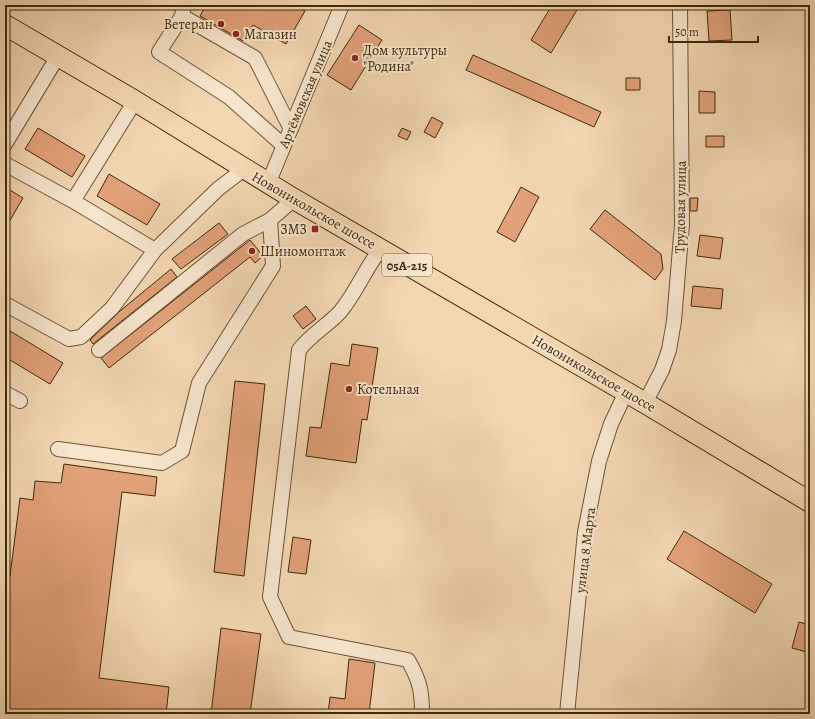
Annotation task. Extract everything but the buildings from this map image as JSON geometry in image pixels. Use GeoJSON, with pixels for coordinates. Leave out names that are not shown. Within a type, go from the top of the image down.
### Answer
{"type":"FeatureCollection","features":[{"type":"Feature","properties":{"kind":"highway","name":"Новоникольское шоссе"},"geometry":{"type":"LineString","coordinates":[[5,25],[135,101],[268,184],[645,403],[810,502]]}},
{"type":"Feature","properties":{"kind":"street","name":"Артёмовская улица"},"geometry":{"type":"LineString","coordinates":[[268,184],[342,5]]}},
{"type":"Feature","properties":{"kind":"street","name":"Трудовая улица"},"geometry":{"type":"LineString","coordinates":[[645,403],[662,370],[669,350],[674,321],[682,224],[680,5]]}},
{"type":"Feature","properties":{"kind":"street"},"geometry":{"type":"LineString","coordinates":[[284,146],[228,97],[159,52],[183,10],[254,58],[291,129]]}},
{"type":"Feature","properties":{"kind":"street"},"geometry":{"type":"LineString","coordinates":[[5,144],[58,56]]}},
{"type":"Feature","properties":{"kind":"street"},"geometry":{"type":"LineString","coordinates":[[72,201],[135,101]]}},
{"type":"Feature","properties":{"kind":"street"},"geometry":{"type":"LineString","coordinates":[[5,164],[72,201],[155,250]]}},
{"type":"Feature","properties":{"kind":"street"},"geometry":{"type":"LineString","coordinates":[[5,304],[69,339],[76,340],[112,308],[155,250],[218,189],[244,169]]}},
{"type":"Feature","properties":{"kind":"street"},"geometry":{"type":"LineString","coordinates":[[99,350],[243,234],[270,220],[294,199]]}},
{"type":"Feature","properties":{"kind":"street"},"geometry":{"type":"LineString","coordinates":[[58,449],[162,463],[182,450],[199,383],[273,266],[270,220]]}},
{"type":"Feature","properties":{"kind":"street"},"geometry":{"type":"LineString","coordinates":[[380,250],[368,264],[349,298],[339,312],[304,343],[299,350],[270,597],[289,637],[408,660],[418,677],[422,692],[422,714]]}},
{"type":"Feature","properties":{"kind":"street","name":"улица 8 Марта"},"geometry":{"type":"LineString","coordinates":[[568,714],[585,532],[599,461],[611,424],[626,392]]}},
{"type":"Feature","properties":{"kind":"street"},"geometry":{"type":"LineString","coordinates":[[5,393],[20,401]]}},
{"type":"Feature","properties":{"kind":"place","name":"Ветеран"},"geometry":{"type":"Point","coordinates":[221,24]}},
{"type":"Feature","properties":{"kind":"place","name":"Магазин"},"geometry":{"type":"Point","coordinates":[236,34]}},
{"type":"Feature","properties":{"kind":"place","name":"Дом культуры \"Родина\""},"geometry":{"type":"Point","coordinates":[355,58]}},
{"type":"Feature","properties":{"kind":"place","name":"ЗМЗ"},"geometry":{"type":"Point","coordinates":[315,229]}},
{"type":"Feature","properties":{"kind":"place","name":"Шиномонтаж"},"geometry":{"type":"Point","coordinates":[252,251]}},
{"type":"Feature","properties":{"kind":"place","name":"Котельная"},"geometry":{"type":"Point","coordinates":[349,389]}}]}
